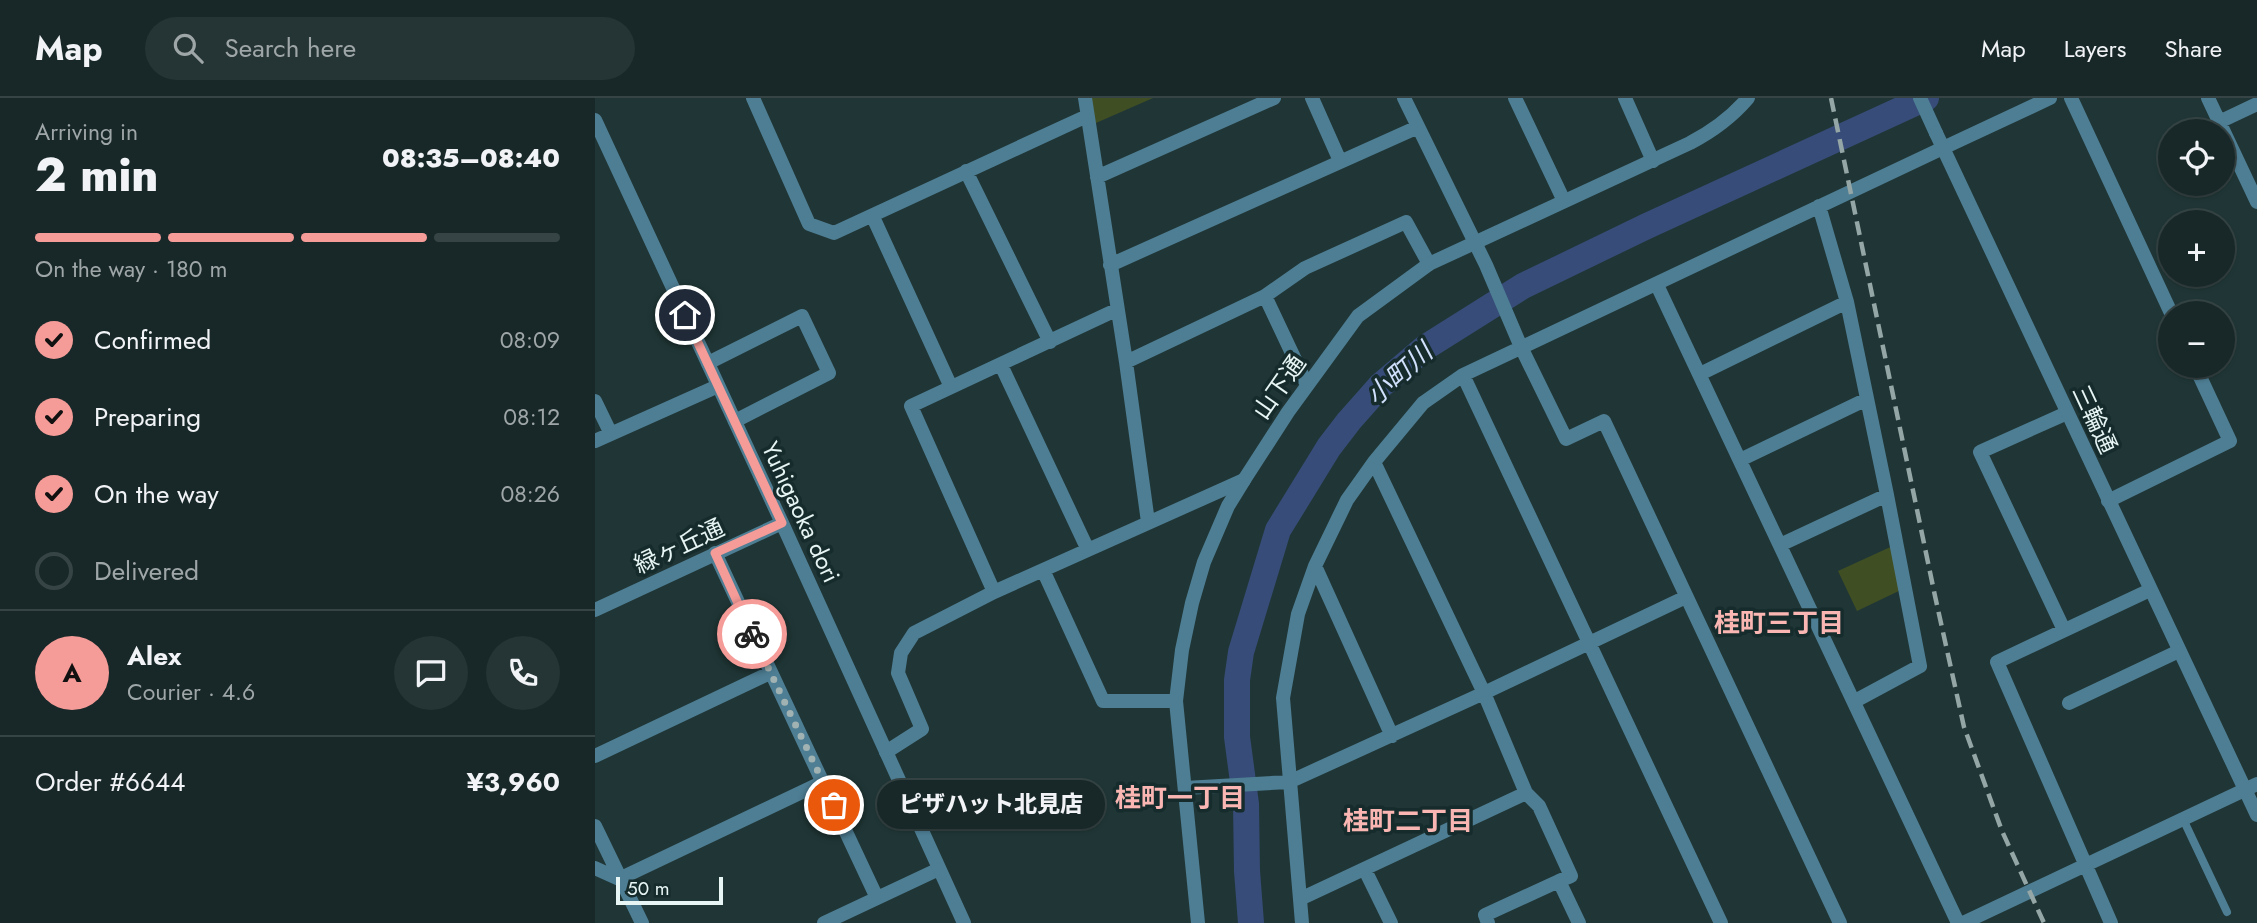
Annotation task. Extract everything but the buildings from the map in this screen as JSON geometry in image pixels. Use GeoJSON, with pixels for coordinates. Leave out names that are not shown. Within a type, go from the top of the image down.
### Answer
{"type":"FeatureCollection","features":[{"type":"Feature","properties":{"kind":"street"},"geometry":{"type":"LineString","coordinates":[[753,98],[809,224],[834,233],[1087,116]]}},
{"type":"Feature","properties":{"kind":"street"},"geometry":{"type":"LineString","coordinates":[[1084,98],[1126,362],[1148,522]]}},
{"type":"Feature","properties":{"kind":"street"},"geometry":{"type":"LineString","coordinates":[[1097,177],[1274,98]]}},
{"type":"Feature","properties":{"kind":"street"},"geometry":{"type":"LineString","coordinates":[[1312,98],[1341,161]]}},
{"type":"Feature","properties":{"kind":"street"},"geometry":{"type":"LineString","coordinates":[[1404,98],[1486,265],[1521,347],[1566,439],[1604,422],[1840,923]]}},
{"type":"Feature","properties":{"kind":"street"},"geometry":{"type":"LineString","coordinates":[[1515,98],[1564,201]]}},
{"type":"Feature","properties":{"kind":"street"},"geometry":{"type":"LineString","coordinates":[[1625,98],[1653,161]]}},
{"type":"Feature","properties":{"kind":"street","name":"山下通"},"geometry":{"type":"LineString","coordinates":[[1198,923],[1177,701],[1182,650],[1192,603],[1205,562],[1228,506],[1307,385],[1359,316],[1429,264],[1653,161],[1718,128],[1748,98]]}},
{"type":"Feature","properties":{"kind":"street","name":"三輪通"},"geometry":{"type":"LineString","coordinates":[[1920,98],[2179,651],[2251,787],[2257,815]]}},
{"type":"Feature","properties":{"kind":"street"},"geometry":{"type":"LineString","coordinates":[[1302,923],[1283,698],[1298,614],[1315,566],[1347,499],[1423,404],[1463,374],[2050,98]]}},
{"type":"Feature","properties":{"kind":"street"},"geometry":{"type":"LineString","coordinates":[[2071,98],[2165,301]]}},
{"type":"Feature","properties":{"kind":"street"},"geometry":{"type":"LineString","coordinates":[[2208,98],[2218,119]]}},
{"type":"Feature","properties":{"kind":"street"},"geometry":{"type":"LineString","coordinates":[[2225,119],[2257,104]]}},
{"type":"Feature","properties":{"kind":"street","name":"Yuhigaoka dori"},"geometry":{"type":"LineString","coordinates":[[595,120],[964,923]]}},
{"type":"Feature","properties":{"kind":"street"},"geometry":{"type":"LineString","coordinates":[[1110,265],[1418,127]]}},
{"type":"Feature","properties":{"kind":"street"},"geometry":{"type":"LineString","coordinates":[[2235,156],[2257,202]]}},
{"type":"Feature","properties":{"kind":"street"},"geometry":{"type":"LineString","coordinates":[[967,171],[1049,342]]}},
{"type":"Feature","properties":{"kind":"street"},"geometry":{"type":"LineString","coordinates":[[1819,206],[1847,302],[1920,666],[1855,701]]}},
{"type":"Feature","properties":{"kind":"street"},"geometry":{"type":"LineString","coordinates":[[873,217],[951,387]]}},
{"type":"Feature","properties":{"kind":"street"},"geometry":{"type":"LineString","coordinates":[[1126,362],[1265,296],[1305,268],[1406,222],[1429,264]]}},
{"type":"Feature","properties":{"kind":"street"},"geometry":{"type":"LineString","coordinates":[[1657,285],[1958,923]]}},
{"type":"Feature","properties":{"kind":"street"},"geometry":{"type":"LineString","coordinates":[[1265,296],[1307,385]]}},
{"type":"Feature","properties":{"kind":"street"},"geometry":{"type":"LineString","coordinates":[[1700,374],[1847,302]]}},
{"type":"Feature","properties":{"kind":"street"},"geometry":{"type":"LineString","coordinates":[[994,592],[911,406],[1116,310]]}},
{"type":"Feature","properties":{"kind":"street"},"geometry":{"type":"LineString","coordinates":[[708,363],[803,316],[824,361],[829,373],[735,421]]}},
{"type":"Feature","properties":{"kind":"street"},"geometry":{"type":"LineString","coordinates":[[1001,365],[1088,550]]}},
{"type":"Feature","properties":{"kind":"street"},"geometry":{"type":"LineString","coordinates":[[1463,374],[1721,923]]}},
{"type":"Feature","properties":{"kind":"street"},"geometry":{"type":"LineString","coordinates":[[2108,501],[2230,441],[2201,378]]}},
{"type":"Feature","properties":{"kind":"street"},"geometry":{"type":"LineString","coordinates":[[595,442],[718,386]]}},
{"type":"Feature","properties":{"kind":"street"},"geometry":{"type":"LineString","coordinates":[[1740,460],[1867,399]]}},
{"type":"Feature","properties":{"kind":"street"},"geometry":{"type":"LineString","coordinates":[[595,401],[611,434]]}},
{"type":"Feature","properties":{"kind":"street"},"geometry":{"type":"LineString","coordinates":[[2064,630],[1980,452],[2067,413]]}},
{"type":"Feature","properties":{"kind":"street"},"geometry":{"type":"LineString","coordinates":[[1374,462],[1484,693],[1526,793],[1539,806],[1571,876],[1485,915],[1488,923]]}},
{"type":"Feature","properties":{"kind":"street"},"geometry":{"type":"LineString","coordinates":[[886,752],[922,729],[898,673],[901,653],[914,633],[994,592],[1244,480]]}},
{"type":"Feature","properties":{"kind":"street"},"geometry":{"type":"LineString","coordinates":[[1780,545],[1887,495]]}},
{"type":"Feature","properties":{"kind":"street","name":"緑ヶ丘通"},"geometry":{"type":"LineString","coordinates":[[595,610],[782,523]]}},
{"type":"Feature","properties":{"kind":"street"},"geometry":{"type":"LineString","coordinates":[[715,553],[877,898]]}},
{"type":"Feature","properties":{"kind":"street"},"geometry":{"type":"LineString","coordinates":[[1315,566],[1392,736]]}},
{"type":"Feature","properties":{"kind":"street"},"geometry":{"type":"LineString","coordinates":[[1043,570],[1103,701],[1177,701]]}},
{"type":"Feature","properties":{"kind":"street"},"geometry":{"type":"LineString","coordinates":[[2111,923],[1997,662],[2150,590]]}},
{"type":"Feature","properties":{"kind":"street"},"geometry":{"type":"LineString","coordinates":[[1185,788],[1289,782],[1686,597]]}},
{"type":"Feature","properties":{"kind":"street"},"geometry":{"type":"LineString","coordinates":[[2069,703],[2179,651]]}},
{"type":"Feature","properties":{"kind":"street"},"geometry":{"type":"LineString","coordinates":[[595,756],[770,673]]}},
{"type":"Feature","properties":{"kind":"street"},"geometry":{"type":"LineString","coordinates":[[619,879],[823,782]]}},
{"type":"Feature","properties":{"kind":"street"},"geometry":{"type":"LineString","coordinates":[[1963,923],[2251,787]]}},
{"type":"Feature","properties":{"kind":"street"},"geometry":{"type":"LineString","coordinates":[[1300,899],[1526,793]]}},
{"type":"Feature","properties":{"kind":"street"},"geometry":{"type":"LineString","coordinates":[[595,826],[642,923]]}},
{"type":"Feature","properties":{"kind":"street"},"geometry":{"type":"LineString","coordinates":[[595,868],[619,879]]}},
{"type":"Feature","properties":{"kind":"street"},"geometry":{"type":"LineString","coordinates":[[824,923],[939,869]]}},
{"type":"Feature","properties":{"kind":"street"},"geometry":{"type":"LineString","coordinates":[[1365,870],[1391,923]]}},
{"type":"Feature","properties":{"kind":"street"},"geometry":{"type":"LineString","coordinates":[[1559,881],[1579,923]]}},
{"type":"Feature","properties":{"kind":"lane"},"geometry":{"type":"LineString","coordinates":[[2183,819],[2227,912]]}},
{"type":"Feature","properties":{"kind":"green space"},"geometry":{"type":"Polygon","coordinates":[[[1085,98],[1153,98],[1089,126],[1085,98]]]}},
{"type":"Feature","properties":{"kind":"green space"},"geometry":{"type":"Polygon","coordinates":[[[1897,544],[1905,588],[1857,611],[1838,571],[1897,544]]]}},
{"type":"Feature","properties":{"kind":"waterway","name":"小町川"},"geometry":{"type":"LineString","coordinates":[[1251,923],[1246,804],[1237,737],[1237,680],[1241,652],[1278,530],[1329,447],[1349,421],[1380,386],[1426,347],[1523,286],[1926,98]]}},
{"type":"Feature","properties":{"kind":"railway"},"geometry":{"type":"LineString","coordinates":[[1831,98],[1964,727],[2002,831],[2044,923]]}},
{"type":"Feature","properties":{"kind":"way so far"},"geometry":{"type":"LineString","coordinates":[[752,634],[834,805]]}},
{"type":"Feature","properties":{"kind":"place","name":"ピザハット北見店"},"geometry":{"type":"Point","coordinates":[834,805]}},
{"type":"Feature","properties":{"kind":"district","name":"桂町三丁目"},"geometry":{"type":"Point","coordinates":[1779,623]}},
{"type":"Feature","properties":{"kind":"district","name":"桂町一丁目"},"geometry":{"type":"Point","coordinates":[1180,798]}},
{"type":"Feature","properties":{"kind":"district","name":"桂町二丁目"},"geometry":{"type":"Point","coordinates":[1408,821]}},
{"type":"Feature","properties":{"kind":"route"},"geometry":{"type":"LineString","coordinates":[[685,315],[782,523],[715,553],[752,634]]}}]}
